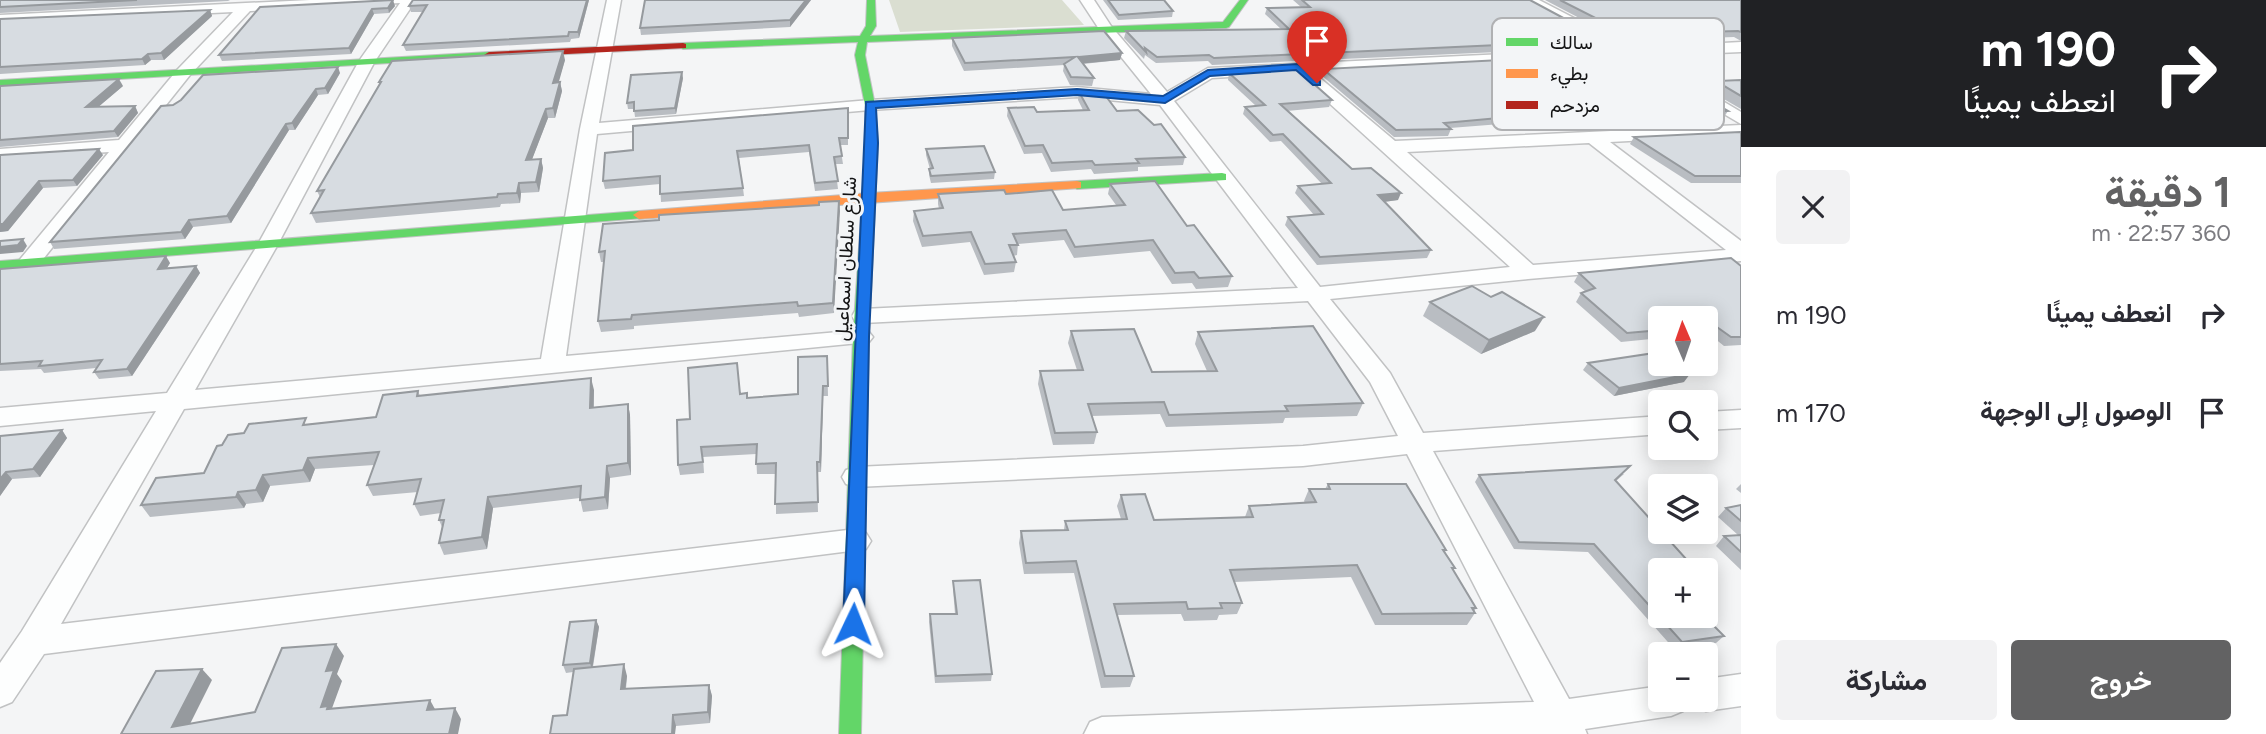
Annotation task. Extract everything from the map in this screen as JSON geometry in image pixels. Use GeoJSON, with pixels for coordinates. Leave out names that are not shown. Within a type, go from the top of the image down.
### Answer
{"type":"FeatureCollection","features":[{"type":"Feature","properties":{"kind":"street"},"geometry":{"type":"LineString","coordinates":[[78,14],[96,0]]}},
{"type":"Feature","properties":{"kind":"street"},"geometry":{"type":"LineString","coordinates":[[0,19],[396,0]]}},
{"type":"Feature","properties":{"kind":"street"},"geometry":{"type":"LineString","coordinates":[[0,691],[34,641],[267,246],[368,61],[409,0]]}},
{"type":"Feature","properties":{"kind":"street"},"geometry":{"type":"LineString","coordinates":[[552,366],[589,129],[614,0]]}},
{"type":"Feature","properties":{"kind":"street","name":"شارع سلطان اسماعيل"},"geometry":{"type":"LineString","coordinates":[[850,734],[856,477],[872,143],[870,105],[860,55],[863,39],[871,26],[871,0]]}},
{"type":"Feature","properties":{"kind":"street"},"geometry":{"type":"LineString","coordinates":[[1087,0],[1106,29],[1165,100],[1381,379],[1564,725]]}},
{"type":"Feature","properties":{"kind":"street"},"geometry":{"type":"LineString","coordinates":[[0,83],[603,48],[1226,25],[1244,0]]}},
{"type":"Feature","properties":{"kind":"street"},"geometry":{"type":"LineString","coordinates":[[1528,0],[1563,18]]}},
{"type":"Feature","properties":{"kind":"street"},"geometry":{"type":"LineString","coordinates":[[28,263],[184,72],[246,7]]}},
{"type":"Feature","properties":{"kind":"street"},"geometry":{"type":"LineString","coordinates":[[589,129],[870,105],[1077,92],[1165,100],[1208,73],[1492,58]]}},
{"type":"Feature","properties":{"kind":"street"},"geometry":{"type":"LineString","coordinates":[[1298,67],[1391,147],[1528,272]]}},
{"type":"Feature","properties":{"kind":"street"},"geometry":{"type":"LineString","coordinates":[[1724,109],[1741,119]]}},
{"type":"Feature","properties":{"kind":"street"},"geometry":{"type":"LineString","coordinates":[[1391,147],[1741,130]]}},
{"type":"Feature","properties":{"kind":"street"},"geometry":{"type":"LineString","coordinates":[[1593,137],[1741,253]]}},
{"type":"Feature","properties":{"kind":"street"},"geometry":{"type":"LineString","coordinates":[[0,154],[127,145]]}},
{"type":"Feature","properties":{"kind":"street"},"geometry":{"type":"LineString","coordinates":[[0,265],[869,197],[1222,177]]}},
{"type":"Feature","properties":{"kind":"street"},"geometry":{"type":"LineString","coordinates":[[0,417],[552,366],[862,327],[1314,294],[1741,253]]}},
{"type":"Feature","properties":{"kind":"street"},"geometry":{"type":"LineString","coordinates":[[1718,420],[1741,419]]}},
{"type":"Feature","properties":{"kind":"street"},"geometry":{"type":"LineString","coordinates":[[856,477],[1303,456],[1417,443],[1648,426]]}},
{"type":"Feature","properties":{"kind":"street"},"geometry":{"type":"LineString","coordinates":[[34,641],[856,541]]}},
{"type":"Feature","properties":{"kind":"street"},"geometry":{"type":"LineString","coordinates":[[1718,693],[1741,690]]}},
{"type":"Feature","properties":{"kind":"street"},"geometry":{"type":"LineString","coordinates":[[1102,734],[1564,725],[1648,705]]}},
{"type":"Feature","properties":{"kind":"shaded area"},"geometry":{"type":"Polygon","coordinates":[[[889,0],[1062,0],[1084,25],[900,32],[889,0]]]}},
{"type":"Feature","properties":{"kind":"building"},"geometry":{"type":"Polygon","coordinates":[[[0,0],[137,0],[0,7],[0,0]]]}},
{"type":"Feature","properties":{"kind":"building"},"geometry":{"type":"Polygon","coordinates":[[[393,0],[388,8],[372,9],[349,48],[219,55],[260,7],[393,0]]]}},
{"type":"Feature","properties":{"kind":"building"},"geometry":{"type":"Polygon","coordinates":[[[413,0],[587,0],[578,32],[569,32],[568,36],[403,45],[427,5],[409,6],[413,0]]]}},
{"type":"Feature","properties":{"kind":"building"},"geometry":{"type":"Polygon","coordinates":[[[645,0],[806,0],[790,20],[640,28],[645,0]]]}},
{"type":"Feature","properties":{"kind":"building"},"geometry":{"type":"Polygon","coordinates":[[[1108,0],[1164,0],[1173,11],[1119,15],[1108,0]]]}},
{"type":"Feature","properties":{"kind":"building"},"geometry":{"type":"Polygon","coordinates":[[[1302,0],[1530,0],[1563,18],[1492,18],[1492,45],[1214,58],[1209,55],[1157,57],[1145,48],[1146,52],[1126,31],[1289,29],[1267,8],[1310,7],[1302,0]]]}},
{"type":"Feature","properties":{"kind":"building"},"geometry":{"type":"Polygon","coordinates":[[[1560,0],[1741,0],[1741,32],[1724,31],[1724,18],[1595,18],[1560,0]]]}},
{"type":"Feature","properties":{"kind":"building"},"geometry":{"type":"Polygon","coordinates":[[[210,10],[161,53],[148,54],[142,59],[0,67],[0,19],[210,10]]]}},
{"type":"Feature","properties":{"kind":"building"},"geometry":{"type":"Polygon","coordinates":[[[1104,31],[1122,53],[1078,57],[1094,78],[1071,77],[1064,64],[1075,57],[965,63],[952,38],[1104,31]]]}},
{"type":"Feature","properties":{"kind":"building"},"geometry":{"type":"Polygon","coordinates":[[[563,51],[553,83],[560,82],[553,108],[546,109],[526,160],[541,159],[536,182],[519,183],[517,193],[498,194],[497,197],[311,213],[324,190],[317,191],[392,61],[563,51]]]}},
{"type":"Feature","properties":{"kind":"building"},"geometry":{"type":"Polygon","coordinates":[[[1492,61],[1492,119],[1444,123],[1451,129],[1396,130],[1323,69],[1492,61]]]}},
{"type":"Feature","properties":{"kind":"building"},"geometry":{"type":"Polygon","coordinates":[[[338,67],[325,88],[316,89],[292,123],[286,124],[227,216],[189,220],[181,232],[50,242],[161,106],[173,105],[181,100],[203,75],[338,67]]]}},
{"type":"Feature","properties":{"kind":"building"},"geometry":{"type":"Polygon","coordinates":[[[1297,69],[1332,100],[1280,104],[1352,169],[1371,168],[1401,193],[1378,195],[1431,250],[1320,257],[1288,217],[1323,214],[1298,186],[1331,183],[1283,134],[1273,135],[1245,107],[1265,105],[1229,73],[1297,69]]]}},
{"type":"Feature","properties":{"kind":"building"},"geometry":{"type":"Polygon","coordinates":[[[682,72],[675,108],[634,111],[634,102],[627,103],[631,75],[682,72]]]}},
{"type":"Feature","properties":{"kind":"building"},"geometry":{"type":"Polygon","coordinates":[[[119,79],[86,107],[135,106],[114,131],[0,140],[0,86],[119,79]]]}},
{"type":"Feature","properties":{"kind":"building"},"geometry":{"type":"Polygon","coordinates":[[[1741,80],[1741,96],[1724,86],[1724,81],[1741,80]]]}},
{"type":"Feature","properties":{"kind":"building"},"geometry":{"type":"Polygon","coordinates":[[[1079,92],[1105,95],[1117,111],[1138,110],[1154,125],[1161,124],[1185,157],[1136,159],[1139,163],[1095,165],[1092,161],[1052,163],[1043,145],[1025,146],[1008,108],[1034,107],[1037,112],[1089,110],[1079,92]]]}},
{"type":"Feature","properties":{"kind":"building"},"geometry":{"type":"Polygon","coordinates":[[[848,108],[848,138],[839,138],[842,156],[834,157],[838,181],[815,183],[809,145],[737,151],[743,188],[660,194],[660,176],[603,181],[605,153],[633,150],[633,126],[848,108]]]}},
{"type":"Feature","properties":{"kind":"building"},"geometry":{"type":"Polygon","coordinates":[[[1741,132],[1741,176],[1695,176],[1634,137],[1741,132]]]}},
{"type":"Feature","properties":{"kind":"building"},"geometry":{"type":"Polygon","coordinates":[[[984,146],[995,172],[931,176],[929,169],[933,168],[926,149],[984,146]]]}},
{"type":"Feature","properties":{"kind":"building"},"geometry":{"type":"Polygon","coordinates":[[[99,149],[73,180],[39,181],[3,224],[0,224],[0,155],[99,149]]]}},
{"type":"Feature","properties":{"kind":"building"},"geometry":{"type":"Polygon","coordinates":[[[1155,181],[1187,226],[1194,225],[1232,276],[1199,278],[1194,272],[1175,273],[1153,240],[1075,247],[1066,230],[1013,234],[1018,245],[1009,245],[1016,262],[985,264],[971,232],[923,236],[914,211],[943,208],[938,194],[1004,190],[1006,194],[1052,190],[1063,210],[1125,205],[1110,184],[1155,181]]]}},
{"type":"Feature","properties":{"kind":"building"},"geometry":{"type":"Polygon","coordinates":[[[839,201],[833,303],[798,306],[797,302],[632,315],[631,319],[598,321],[605,251],[599,252],[603,224],[659,220],[659,215],[819,205],[819,202],[839,201]]]}},
{"type":"Feature","properties":{"kind":"building"},"geometry":{"type":"Polygon","coordinates":[[[23,239],[18,245],[0,247],[0,241],[23,239]]]}},
{"type":"Feature","properties":{"kind":"building"},"geometry":{"type":"Polygon","coordinates":[[[166,256],[158,269],[196,266],[127,369],[94,372],[102,360],[39,366],[42,361],[0,364],[0,269],[166,256]]]}},
{"type":"Feature","properties":{"kind":"building"},"geometry":{"type":"Polygon","coordinates":[[[1731,258],[1741,266],[1741,337],[1731,337],[1718,328],[1718,306],[1648,306],[1648,331],[1627,333],[1581,293],[1595,288],[1579,273],[1731,258]]]}},
{"type":"Feature","properties":{"kind":"building"},"geometry":{"type":"Polygon","coordinates":[[[1472,286],[1491,297],[1502,292],[1544,317],[1489,340],[1430,302],[1472,286]]]}},
{"type":"Feature","properties":{"kind":"building"},"geometry":{"type":"Polygon","coordinates":[[[1313,326],[1363,403],[1285,406],[1288,411],[1169,415],[1164,402],[1088,404],[1097,432],[1055,433],[1040,371],[1083,370],[1071,331],[1134,329],[1152,372],[1217,371],[1198,332],[1313,326]]]}},
{"type":"Feature","properties":{"kind":"building"},"geometry":{"type":"Polygon","coordinates":[[[1648,354],[1648,376],[1680,376],[1619,388],[1588,363],[1648,354]]]}},
{"type":"Feature","properties":{"kind":"building"},"geometry":{"type":"Polygon","coordinates":[[[827,356],[828,386],[823,386],[820,462],[817,462],[818,502],[775,504],[776,463],[756,464],[757,444],[701,447],[703,462],[678,465],[677,420],[690,419],[688,368],[737,363],[740,394],[747,393],[747,398],[798,394],[798,357],[827,356]]]}},
{"type":"Feature","properties":{"kind":"building"},"geometry":{"type":"Polygon","coordinates":[[[591,378],[590,408],[628,404],[628,463],[607,466],[605,497],[580,500],[581,486],[488,497],[482,537],[439,543],[444,520],[439,520],[444,500],[414,504],[421,479],[367,485],[379,452],[308,458],[303,470],[263,475],[256,490],[238,492],[236,497],[141,505],[156,478],[204,473],[217,446],[222,445],[228,435],[244,433],[249,424],[306,418],[303,425],[376,417],[383,395],[418,391],[417,396],[591,378]]]}},
{"type":"Feature","properties":{"kind":"building"},"geometry":{"type":"Polygon","coordinates":[[[62,430],[33,469],[6,472],[0,479],[0,436],[62,430]]]}},
{"type":"Feature","properties":{"kind":"building"},"geometry":{"type":"Polygon","coordinates":[[[1630,466],[1615,480],[1648,517],[1648,544],[1673,544],[1685,558],[1648,558],[1648,604],[1594,544],[1519,542],[1479,475],[1630,466]]]}},
{"type":"Feature","properties":{"kind":"building"},"geometry":{"type":"Polygon","coordinates":[[[1328,484],[1406,484],[1446,550],[1443,550],[1476,608],[1472,608],[1475,613],[1382,614],[1357,565],[1230,570],[1242,603],[1220,603],[1222,608],[1188,609],[1186,602],[1114,604],[1134,676],[1105,676],[1076,561],[1026,563],[1021,531],[1068,530],[1065,521],[1127,519],[1121,495],[1145,494],[1154,520],[1253,517],[1249,506],[1316,502],[1309,489],[1330,489],[1328,484]]]}},
{"type":"Feature","properties":{"kind":"building"},"geometry":{"type":"Polygon","coordinates":[[[1741,505],[1741,521],[1726,508],[1741,505]]]}},
{"type":"Feature","properties":{"kind":"building"},"geometry":{"type":"Polygon","coordinates":[[[1741,535],[1741,552],[1724,536],[1741,535]]]}},
{"type":"Feature","properties":{"kind":"building"},"geometry":{"type":"Polygon","coordinates":[[[980,580],[992,674],[936,676],[930,614],[957,614],[953,581],[980,580]]]}},
{"type":"Feature","properties":{"kind":"building"},"geometry":{"type":"Polygon","coordinates":[[[596,620],[590,663],[563,665],[570,622],[596,620]]]}},
{"type":"Feature","properties":{"kind":"building"},"geometry":{"type":"Polygon","coordinates":[[[1669,628],[1716,628],[1724,636],[1682,642],[1669,628]]]}},
{"type":"Feature","properties":{"kind":"building"},"geometry":{"type":"Polygon","coordinates":[[[336,644],[326,671],[334,670],[321,707],[328,706],[327,709],[430,700],[427,710],[455,708],[449,734],[121,734],[156,671],[202,669],[172,727],[255,712],[282,648],[336,644]]]}},
{"type":"Feature","properties":{"kind":"building"},"geometry":{"type":"Polygon","coordinates":[[[624,664],[621,689],[709,685],[708,712],[673,715],[672,734],[550,734],[553,716],[567,715],[574,669],[624,664]]]}},
{"type":"Feature","properties":{"kind":"traffic: fast"},"geometry":{"type":"LineString","coordinates":[[850,734],[861,337],[872,143],[870,105],[860,55],[863,39],[871,26],[871,0]]}},
{"type":"Feature","properties":{"kind":"traffic: fast"},"geometry":{"type":"LineString","coordinates":[[683,46],[1226,25],[1244,0]]}},
{"type":"Feature","properties":{"kind":"traffic: fast"},"geometry":{"type":"LineString","coordinates":[[0,83],[489,55]]}},
{"type":"Feature","properties":{"kind":"traffic: fast"},"geometry":{"type":"LineString","coordinates":[[1077,185],[1222,177]]}},
{"type":"Feature","properties":{"kind":"traffic: fast"},"geometry":{"type":"LineString","coordinates":[[0,265],[639,215]]}},
{"type":"Feature","properties":{"kind":"traffic: slow"},"geometry":{"type":"LineString","coordinates":[[639,215],[869,197],[1077,185]]}},
{"type":"Feature","properties":{"kind":"traffic: jam"},"geometry":{"type":"LineString","coordinates":[[489,55],[683,46]]}},
{"type":"Feature","properties":{"kind":"route"},"geometry":{"type":"LineString","coordinates":[[853,624],[861,337],[872,143],[870,105],[1077,92],[1165,100],[1208,73],[1298,67],[1317,83]]}}]}
